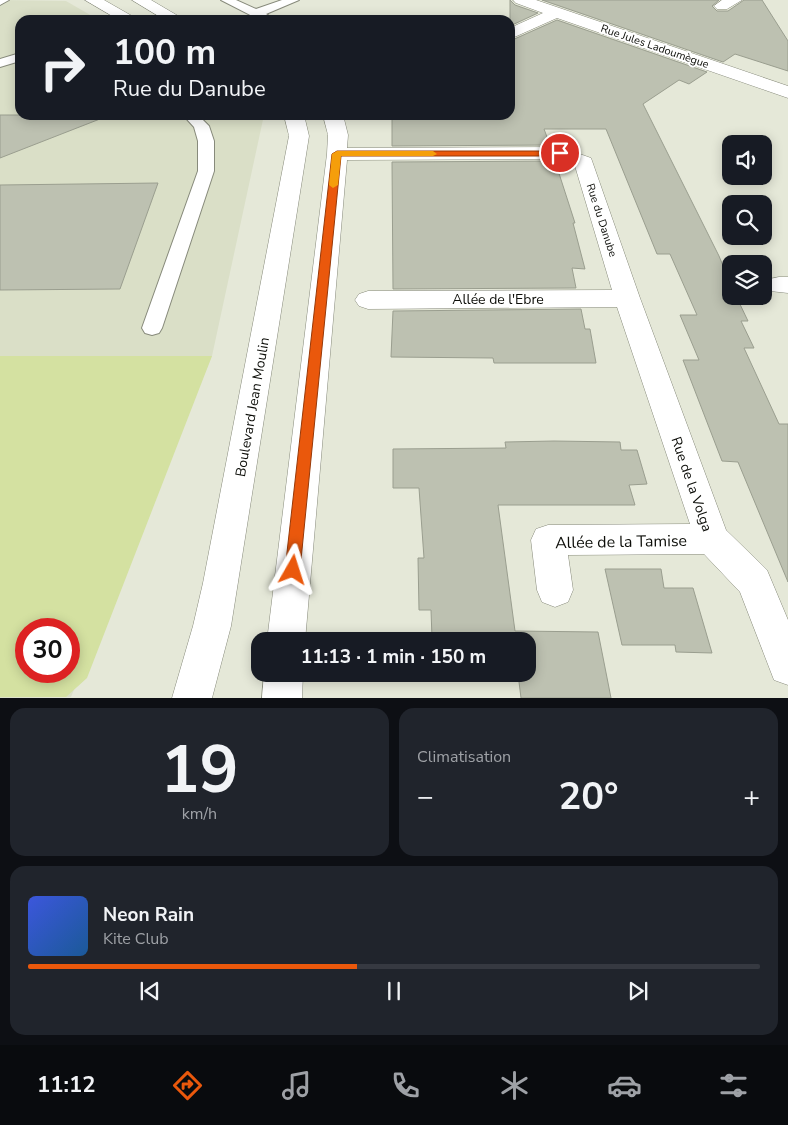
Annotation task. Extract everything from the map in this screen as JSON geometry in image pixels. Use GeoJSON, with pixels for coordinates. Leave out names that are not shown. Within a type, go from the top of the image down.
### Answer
{"type":"FeatureCollection","features":[{"type":"Feature","properties":{"kind":"street"},"geometry":{"type":"LineString","coordinates":[[94,0],[122,15]]}},
{"type":"Feature","properties":{"kind":"street"},"geometry":{"type":"LineString","coordinates":[[140,0],[168,15]]}},
{"type":"Feature","properties":{"kind":"street","name":"Rue Jules Ladoumègue"},"geometry":{"type":"LineString","coordinates":[[521,0],[788,92]]}},
{"type":"Feature","properties":{"kind":"street"},"geometry":{"type":"LineString","coordinates":[[515,32],[557,12]]}},
{"type":"Feature","properties":{"kind":"street","name":"Boulevard Jean Moulin"},"geometry":{"type":"LineString","coordinates":[[192,698],[212,626],[221,583],[299,136],[295,120]]}},
{"type":"Feature","properties":{"kind":"street"},"geometry":{"type":"LineString","coordinates":[[287,632],[337,154],[338,135],[334,120]]}},
{"type":"Feature","properties":{"kind":"street","name":"Rue du Danube"},"geometry":{"type":"LineString","coordinates":[[337,154],[560,153],[584,162],[625,292]]}},
{"type":"Feature","properties":{"kind":"street","name":"Allée de l'Ebre"},"geometry":{"type":"LineString","coordinates":[[368,300],[625,292]]}},
{"type":"Feature","properties":{"kind":"street","name":"Rue de la Volga"},"geometry":{"type":"LineString","coordinates":[[625,292],[712,539],[754,582],[788,666]]}},
{"type":"Feature","properties":{"kind":"street","name":"Allée de la Tamise"},"geometry":{"type":"LineString","coordinates":[[555,590],[548,540],[712,539]]}},
{"type":"Feature","properties":{"kind":"street"},"geometry":{"type":"LineString","coordinates":[[282,698],[283,682]]}},
{"type":"Feature","properties":{"kind":"lane"},"geometry":{"type":"LineString","coordinates":[[227,0],[260,15]]}},
{"type":"Feature","properties":{"kind":"lane"},"geometry":{"type":"LineString","coordinates":[[256,13],[292,0]]}},
{"type":"Feature","properties":{"kind":"lane"},"geometry":{"type":"LineString","coordinates":[[0,64],[15,59]]}},
{"type":"Feature","properties":{"kind":"lane"},"geometry":{"type":"LineString","coordinates":[[152,328],[206,171],[206,141],[201,126],[195,120]]}},
{"type":"Feature","properties":{"kind":"shaded area"},"geometry":{"type":"Polygon","coordinates":[[[0,0],[66,1],[90,15],[15,15],[15,120],[263,120],[212,356],[80,675],[80,618],[15,618],[15,683],[77,683],[71,697],[0,698],[0,0]]]}},
{"type":"Feature","properties":{"kind":"green space"},"geometry":{"type":"Polygon","coordinates":[[[0,356],[212,356],[87,678],[66,697],[0,697],[0,356]]]}},
{"type":"Feature","properties":{"kind":"building"},"geometry":{"type":"Polygon","coordinates":[[[510,0],[515,5],[538,13],[515,24],[515,15],[510,15],[510,0]]]}},
{"type":"Feature","properties":{"kind":"building"},"geometry":{"type":"Polygon","coordinates":[[[542,0],[719,0],[712,6],[717,11],[728,11],[744,0],[762,0],[788,41],[788,71],[735,54],[723,62],[542,0]]]}},
{"type":"Feature","properties":{"kind":"building"},"geometry":{"type":"Polygon","coordinates":[[[557,20],[707,72],[689,84],[679,80],[643,104],[722,263],[722,305],[740,305],[748,321],[741,321],[754,348],[744,348],[779,424],[788,424],[788,582],[738,462],[722,461],[683,360],[699,360],[680,315],[697,315],[670,254],[657,254],[606,129],[544,129],[550,145],[392,146],[392,120],[515,120],[515,39],[557,20]]]}},
{"type":"Feature","properties":{"kind":"building"},"geometry":{"type":"Polygon","coordinates":[[[0,115],[15,115],[15,120],[97,120],[0,158],[0,115]]]}},
{"type":"Feature","properties":{"kind":"building"},"geometry":{"type":"Polygon","coordinates":[[[555,161],[575,223],[573,223],[585,269],[572,268],[576,288],[393,289],[392,162],[555,161]]]}},
{"type":"Feature","properties":{"kind":"building"},"geometry":{"type":"Polygon","coordinates":[[[158,183],[120,289],[0,290],[0,185],[158,183]]]}},
{"type":"Feature","properties":{"kind":"building"},"geometry":{"type":"Polygon","coordinates":[[[581,309],[585,329],[590,329],[596,363],[494,363],[493,358],[391,357],[393,311],[581,309]]]}},
{"type":"Feature","properties":{"kind":"building"},"geometry":{"type":"Polygon","coordinates":[[[505,442],[620,442],[621,450],[637,450],[647,484],[629,485],[635,505],[498,505],[515,631],[598,632],[611,698],[521,698],[519,682],[536,682],[536,632],[432,632],[431,610],[419,610],[418,558],[424,558],[419,488],[393,488],[393,449],[506,448],[505,442]]]}},
{"type":"Feature","properties":{"kind":"building"},"geometry":{"type":"Polygon","coordinates":[[[605,569],[661,569],[664,588],[693,588],[712,653],[676,652],[675,645],[622,645],[605,569]]]}},
{"type":"Feature","properties":{"kind":"slow traffic"},"geometry":{"type":"LineString","coordinates":[[333,185],[337,154],[433,154]]}},
{"type":"Feature","properties":{"kind":"route"},"geometry":{"type":"LineString","coordinates":[[293,570],[337,154],[560,153]]}}]}
